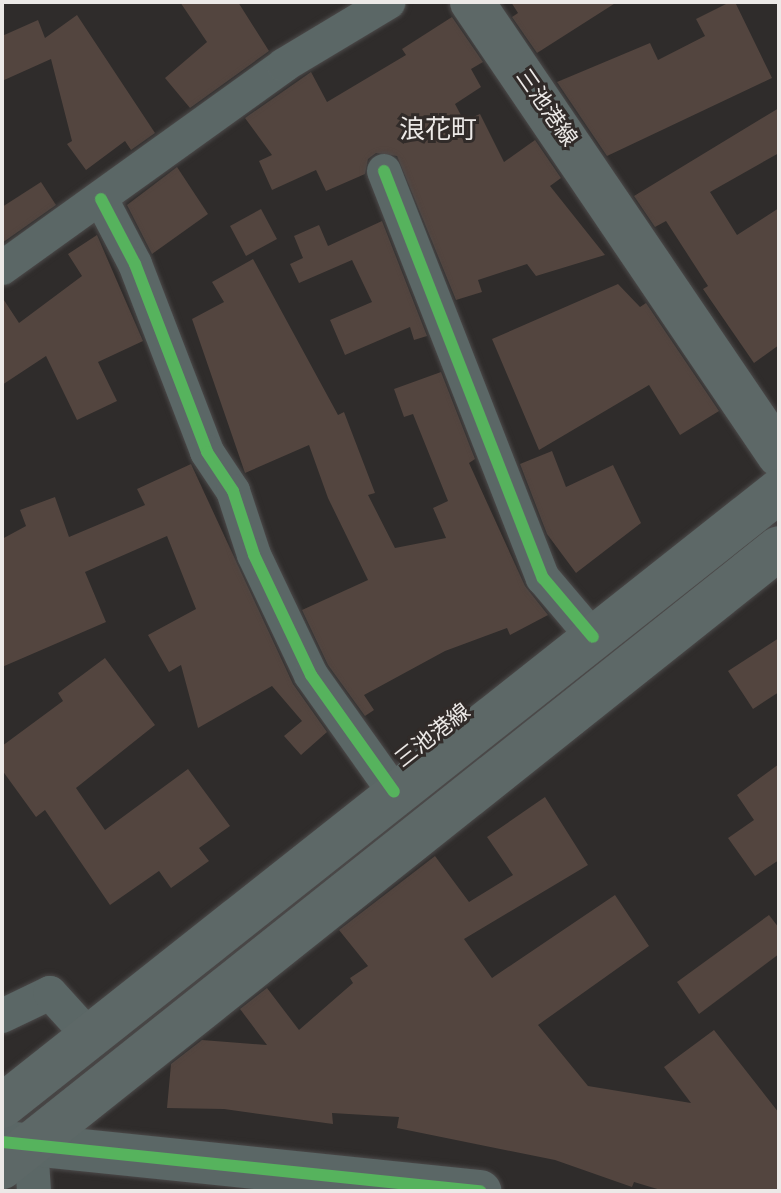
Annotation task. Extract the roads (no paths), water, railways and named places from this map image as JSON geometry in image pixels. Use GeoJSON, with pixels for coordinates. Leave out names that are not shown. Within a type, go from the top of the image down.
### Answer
{"type":"FeatureCollection","features":[{"type":"Feature","properties":{"kind":"main road","name":"三池港線"},"geometry":{"type":"LineString","coordinates":[[472,2],[779,455]]}},
{"type":"Feature","properties":{"kind":"main road","name":"三池港線"},"geometry":{"type":"LineString","coordinates":[[2,1106],[394,792],[779,491]]}},
{"type":"Feature","properties":{"kind":"main road"},"geometry":{"type":"LineString","coordinates":[[12,1151],[779,548]]}},
{"type":"Feature","properties":{"kind":"street"},"geometry":{"type":"LineString","coordinates":[[2,268],[284,65],[389,2]]}},
{"type":"Feature","properties":{"kind":"street"},"geometry":{"type":"LineString","coordinates":[[384,171],[543,578],[593,637]]}},
{"type":"Feature","properties":{"kind":"street"},"geometry":{"type":"LineString","coordinates":[[101,199],[141,277],[207,452],[233,491],[254,555],[311,675],[394,792]]}},
{"type":"Feature","properties":{"kind":"street"},"geometry":{"type":"LineString","coordinates":[[2,1016],[50,993],[90,1037]]}},
{"type":"Feature","properties":{"kind":"street"},"geometry":{"type":"LineString","coordinates":[[12,1151],[275,1180],[480,1191]]}},
{"type":"Feature","properties":{"kind":"street"},"geometry":{"type":"LineString","coordinates":[[12,1151],[34,1191]]}},
{"type":"Feature","properties":{"kind":"district","name":"浪花町"},"geometry":{"type":"Point","coordinates":[438,130]}}]}
